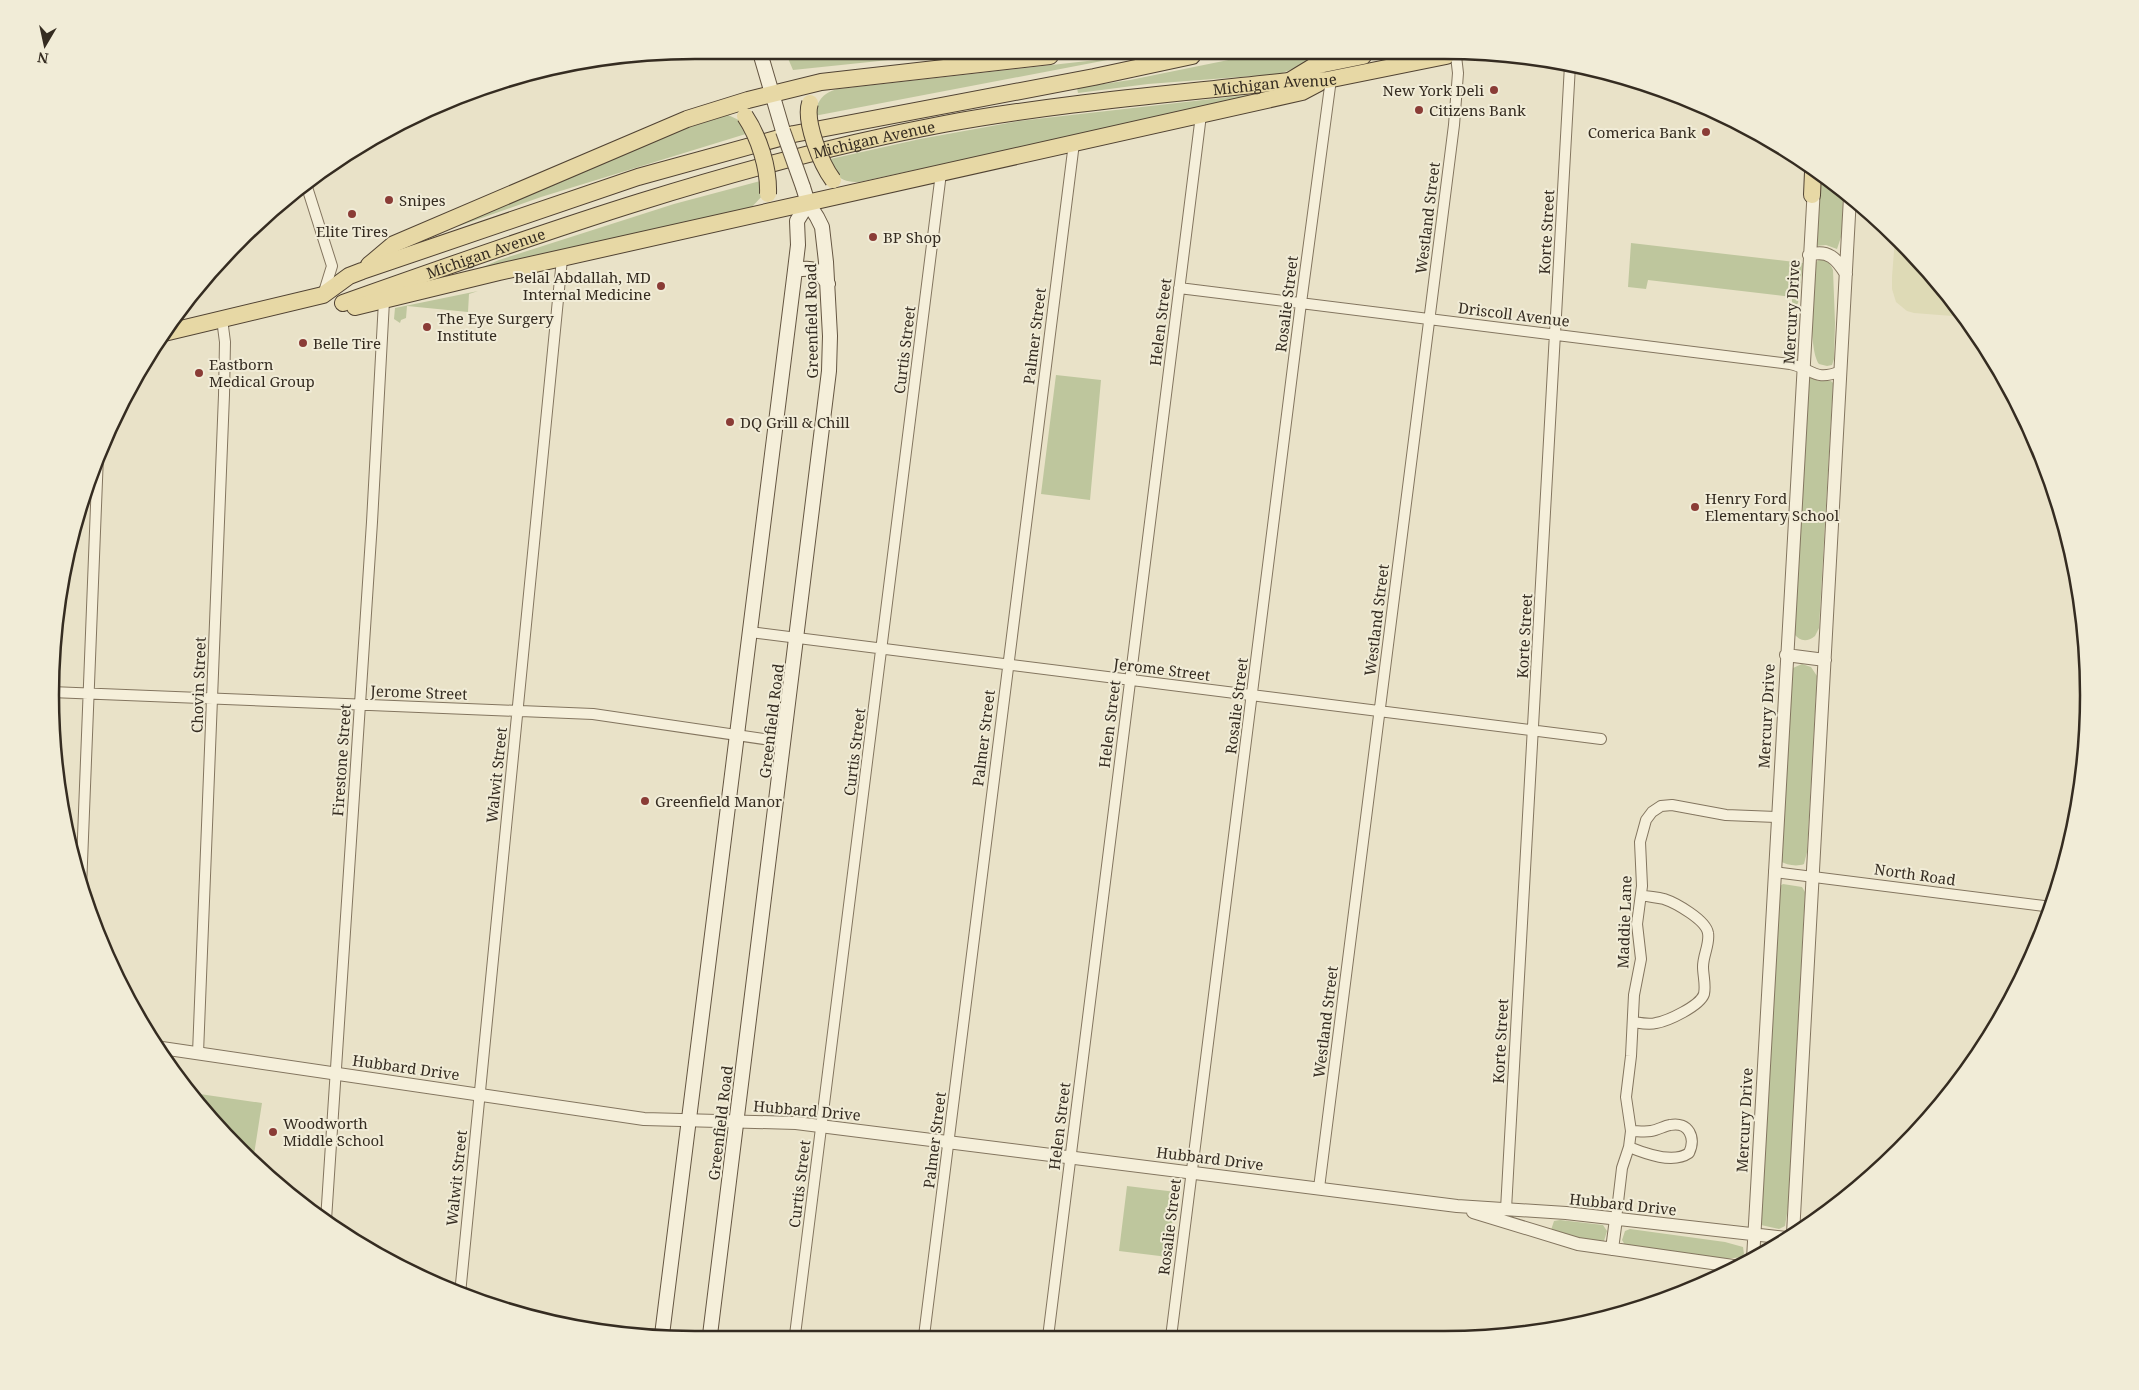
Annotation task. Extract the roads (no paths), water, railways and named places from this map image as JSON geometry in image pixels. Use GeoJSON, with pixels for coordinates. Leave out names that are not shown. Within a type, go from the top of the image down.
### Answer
{"type":"FeatureCollection","features":[{"type":"Feature","properties":{"kind":"main road","name":"Greenfield Road"},"geometry":{"type":"LineString","coordinates":[[711,1331],[827,398],[830,336],[828,284],[822,228],[818,217],[808,203],[761,59]]}},
{"type":"Feature","properties":{"kind":"main road"},"geometry":{"type":"LineString","coordinates":[[362,271],[394,244],[687,119],[732,104],[774,101],[831,81],[1024,59]]}},
{"type":"Feature","properties":{"kind":"main road","name":"Michigan Avenue"},"geometry":{"type":"LineString","coordinates":[[173,332],[322,295],[349,276],[362,271],[638,177],[794,134],[1094,77],[1178,59]]}},
{"type":"Feature","properties":{"kind":"main road"},"geometry":{"type":"LineString","coordinates":[[1289,81],[1314,66],[1348,59]]}},
{"type":"Feature","properties":{"kind":"main road","name":"Michigan Avenue"},"geometry":{"type":"LineString","coordinates":[[343,303],[529,237],[646,199],[802,155],[944,124],[1043,108],[1289,81],[1329,79],[1431,59]]}},
{"type":"Feature","properties":{"kind":"main road"},"geometry":{"type":"LineString","coordinates":[[322,295],[355,307],[384,301],[499,272],[1302,92],[1329,79]]}},
{"type":"Feature","properties":{"kind":"main road"},"geometry":{"type":"LineString","coordinates":[[831,81],[810,103],[808,112],[823,166],[833,180],[851,194]]}},
{"type":"Feature","properties":{"kind":"main road"},"geometry":{"type":"LineString","coordinates":[[732,104],[745,116],[752,127],[767,173],[768,194],[758,214]]}},
{"type":"Feature","properties":{"kind":"main road"},"geometry":{"type":"LineString","coordinates":[[1812,195],[1813,177]]}},
{"type":"Feature","properties":{"kind":"main road","name":"Greenfield Road"},"geometry":{"type":"LineString","coordinates":[[663,1330],[795,270],[798,245],[797,221],[808,203]]}},
{"type":"Feature","properties":{"kind":"main road"},"geometry":{"type":"LineString","coordinates":[[795,270],[810,268],[820,272],[828,284]]}},
{"type":"Feature","properties":{"kind":"street","name":"Westland Street"},"geometry":{"type":"LineString","coordinates":[[1319,1188],[1454,125],[1458,74],[1456,59]]}},
{"type":"Feature","properties":{"kind":"street","name":"Korte Street"},"geometry":{"type":"LineString","coordinates":[[1506,1209],[1570,71]]}},
{"type":"Feature","properties":{"kind":"street","name":"Rosalie Street"},"geometry":{"type":"LineString","coordinates":[[1172,1331],[1329,79]]}},
{"type":"Feature","properties":{"kind":"street","name":"Helen Street"},"geometry":{"type":"LineString","coordinates":[[1049,1331],[1201,115]]}},
{"type":"Feature","properties":{"kind":"street","name":"Palmer Street"},"geometry":{"type":"LineString","coordinates":[[925,1331],[1074,143]]}},
{"type":"Feature","properties":{"kind":"street","name":"Curtis Street"},"geometry":{"type":"LineString","coordinates":[[796,1331],[941,172]]}},
{"type":"Feature","properties":{"kind":"street","name":"Mercury Drive"},"geometry":{"type":"LineString","coordinates":[[1753,1251],[1776,817],[1804,367],[1812,195],[1815,179]]}},
{"type":"Feature","properties":{"kind":"street"},"geometry":{"type":"LineString","coordinates":[[308,190],[332,266],[322,295]]}},
{"type":"Feature","properties":{"kind":"street"},"geometry":{"type":"LineString","coordinates":[[1793,1226],[1850,205]]}},
{"type":"Feature","properties":{"kind":"street"},"geometry":{"type":"LineString","coordinates":[[1810,255],[1817,253],[1829,254],[1837,260],[1846,274]]}},
{"type":"Feature","properties":{"kind":"street","name":"Walwit Street"},"geometry":{"type":"LineString","coordinates":[[461,1286],[562,259]]}},
{"type":"Feature","properties":{"kind":"street","name":"Driscoll Avenue"},"geometry":{"type":"LineString","coordinates":[[1179,288],[1556,334],[1804,367],[1809,372],[1822,377],[1841,372]]}},
{"type":"Feature","properties":{"kind":"street","name":"Firestone Street"},"geometry":{"type":"LineString","coordinates":[[326,1213],[360,705],[384,301]]}},
{"type":"Feature","properties":{"kind":"street","name":"Chovin Street"},"geometry":{"type":"LineString","coordinates":[[198,1053],[224,378],[225,342],[222,319]]}},
{"type":"Feature","properties":{"kind":"street"},"geometry":{"type":"LineString","coordinates":[[82,866],[97,479]]}},
{"type":"Feature","properties":{"kind":"street","name":"Jerome Street"},"geometry":{"type":"LineString","coordinates":[[750,632],[1601,739]]}},
{"type":"Feature","properties":{"kind":"street"},"geometry":{"type":"LineString","coordinates":[[1786,655],[1825,660]]}},
{"type":"Feature","properties":{"kind":"street","name":"Jerome Street"},"geometry":{"type":"LineString","coordinates":[[59,692],[593,714],[784,742]]}},
{"type":"Feature","properties":{"kind":"street","name":"Maddie Lane"},"geometry":{"type":"LineString","coordinates":[[1616,1219],[1622,1168],[1629,1147],[1631,1131],[1626,1097],[1634,995],[1641,959],[1637,924],[1641,896],[1640,853],[1642,832],[1646,820],[1652,812],[1661,806],[1683,806],[1726,815],[1776,817]]}},
{"type":"Feature","properties":{"kind":"street","name":"North Road"},"geometry":{"type":"LineString","coordinates":[[1774,872],[2044,906]]}},
{"type":"Feature","properties":{"kind":"street"},"geometry":{"type":"LineString","coordinates":[[1633,1022],[1650,1024],[1661,1022],[1694,1006],[1700,1000],[1704,994],[1703,967],[1708,942],[1706,925],[1699,919],[1666,900],[1641,896]]}},
{"type":"Feature","properties":{"kind":"street","name":"Hubbard Drive"},"geometry":{"type":"LineString","coordinates":[[166,1049],[644,1119],[769,1121],[822,1126],[1457,1206],[1553,1212],[1777,1237]]}},
{"type":"Feature","properties":{"kind":"street"},"geometry":{"type":"LineString","coordinates":[[1629,1147],[1649,1155],[1678,1158],[1689,1153],[1692,1141],[1688,1129],[1676,1124],[1650,1131],[1631,1131]]}},
{"type":"Feature","properties":{"kind":"street","name":"Hubbard Drive"},"geometry":{"type":"LineString","coordinates":[[1457,1206],[1578,1244],[1727,1265]]}},
{"type":"Feature","properties":{"kind":"street"},"geometry":{"type":"LineString","coordinates":[[1548,1236],[1546,1224],[1553,1212]]}},
{"type":"Feature","properties":{"kind":"street"},"geometry":{"type":"LineString","coordinates":[[1612,1249],[1616,1219]]}},
{"type":"Feature","properties":{"kind":"place","name":"New York Deli"},"geometry":{"type":"Point","coordinates":[1494,90]}},
{"type":"Feature","properties":{"kind":"place","name":"Citizens Bank"},"geometry":{"type":"Point","coordinates":[1419,110]}},
{"type":"Feature","properties":{"kind":"place","name":"Comerica Bank"},"geometry":{"type":"Point","coordinates":[1706,132]}},
{"type":"Feature","properties":{"kind":"place","name":"Snipes"},"geometry":{"type":"Point","coordinates":[389,200]}},
{"type":"Feature","properties":{"kind":"place","name":"Elite Tires"},"geometry":{"type":"Point","coordinates":[352,214]}},
{"type":"Feature","properties":{"kind":"place","name":"BP Shop"},"geometry":{"type":"Point","coordinates":[873,237]}},
{"type":"Feature","properties":{"kind":"place","name":"Belal Abdallah, MD Internal Medicine"},"geometry":{"type":"Point","coordinates":[661,286]}},
{"type":"Feature","properties":{"kind":"place","name":"The Eye Surgery Institute"},"geometry":{"type":"Point","coordinates":[427,327]}},
{"type":"Feature","properties":{"kind":"place","name":"Belle Tire"},"geometry":{"type":"Point","coordinates":[303,343]}},
{"type":"Feature","properties":{"kind":"place","name":"Eastborn Medical Group"},"geometry":{"type":"Point","coordinates":[199,373]}},
{"type":"Feature","properties":{"kind":"place","name":"DQ Grill & Chill"},"geometry":{"type":"Point","coordinates":[730,422]}},
{"type":"Feature","properties":{"kind":"place","name":"Henry Ford Elementary School"},"geometry":{"type":"Point","coordinates":[1695,507]}},
{"type":"Feature","properties":{"kind":"place","name":"Greenfield Manor"},"geometry":{"type":"Point","coordinates":[645,801]}},
{"type":"Feature","properties":{"kind":"place","name":"Woodworth Middle School"},"geometry":{"type":"Point","coordinates":[273,1132]}}]}
